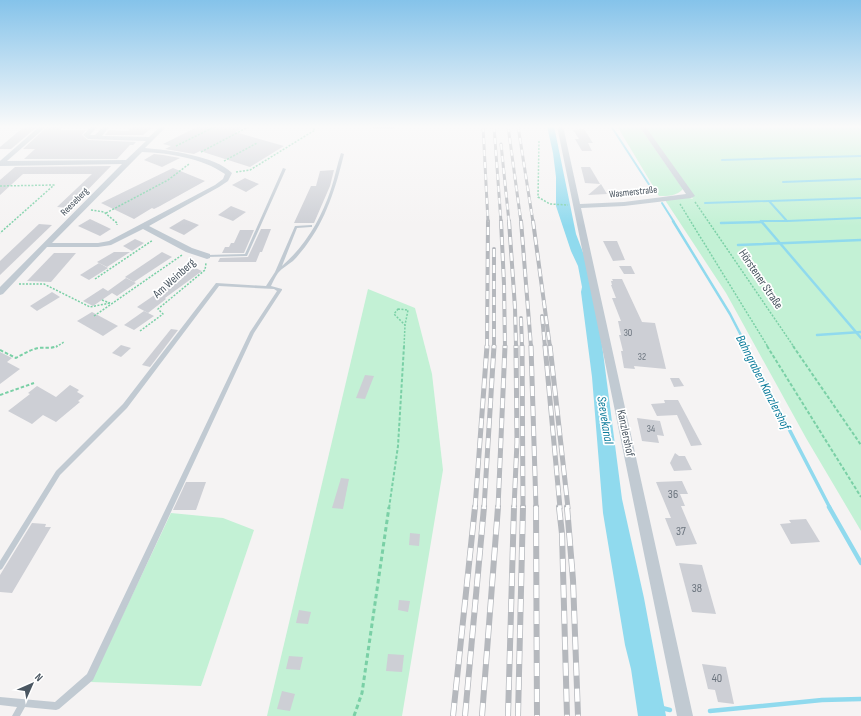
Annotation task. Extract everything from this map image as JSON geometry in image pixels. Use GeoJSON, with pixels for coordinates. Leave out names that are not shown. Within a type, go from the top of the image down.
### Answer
{"type":"FeatureCollection","features":[{"type":"Feature","properties":{"kind":"street","name":"Reeseberg"},"geometry":{"type":"LineString","coordinates":[[0,292],[81,208],[131,159]]}},
{"type":"Feature","properties":{"kind":"street"},"geometry":{"type":"LineString","coordinates":[[45,245],[106,244],[116,241],[222,183],[229,173],[216,166],[193,159]]}},
{"type":"Feature","properties":{"kind":"street","name":"Kanzlershof"},"geometry":{"type":"LineString","coordinates":[[566,159],[685,716]]}},
{"type":"Feature","properties":{"kind":"street"},"geometry":{"type":"LineString","coordinates":[[665,159],[691,196]]}},
{"type":"Feature","properties":{"kind":"street"},"geometry":{"type":"LineString","coordinates":[[0,163],[128,162]]}},
{"type":"Feature","properties":{"kind":"street","name":"Wasmerstraße"},"geometry":{"type":"LineString","coordinates":[[575,206],[624,204],[691,196]]}},
{"type":"Feature","properties":{"kind":"street","name":"Am Weinberg"},"geometry":{"type":"LineString","coordinates":[[144,226],[189,250],[207,256]]}},
{"type":"Feature","properties":{"kind":"lane"},"geometry":{"type":"LineString","coordinates":[[277,272],[296,257],[320,222],[330,201],[341,159]]}},
{"type":"Feature","properties":{"kind":"lane"},"geometry":{"type":"LineString","coordinates":[[207,256],[246,255],[284,169]]}},
{"type":"Feature","properties":{"kind":"lane"},"geometry":{"type":"LineString","coordinates":[[268,287],[277,272],[296,226],[311,226]]}},
{"type":"Feature","properties":{"kind":"lane"},"geometry":{"type":"LineString","coordinates":[[0,567],[58,473],[125,406],[218,284],[268,287],[280,290],[252,332],[90,677],[56,706],[0,701]]}},
{"type":"Feature","properties":{"kind":"lane"},"geometry":{"type":"LineString","coordinates":[[16,716],[23,703]]}},
{"type":"Feature","properties":{"kind":"path"},"geometry":{"type":"LineString","coordinates":[[106,213],[168,180],[192,159]]}},
{"type":"Feature","properties":{"kind":"path"},"geometry":{"type":"LineString","coordinates":[[216,166],[228,159]]}},
{"type":"Feature","properties":{"kind":"path"},"geometry":{"type":"LineString","coordinates":[[229,173],[250,170],[267,159]]}},
{"type":"Feature","properties":{"kind":"path"},"geometry":{"type":"LineString","coordinates":[[539,159],[538,197],[544,202],[554,205],[575,206]]}},
{"type":"Feature","properties":{"kind":"path"},"geometry":{"type":"LineString","coordinates":[[0,186],[54,185],[0,232]]}},
{"type":"Feature","properties":{"kind":"path","name":"Hörstener Straße"},"geometry":{"type":"LineString","coordinates":[[691,196],[861,445]]}},
{"type":"Feature","properties":{"kind":"path"},"geometry":{"type":"LineString","coordinates":[[680,204],[861,497]]}},
{"type":"Feature","properties":{"kind":"path"},"geometry":{"type":"LineString","coordinates":[[81,208],[104,212],[117,223],[117,225]]}},
{"type":"Feature","properties":{"kind":"path"},"geometry":{"type":"LineString","coordinates":[[95,279],[161,235]]}},
{"type":"Feature","properties":{"kind":"path"},"geometry":{"type":"LineString","coordinates":[[94,316],[189,250]]}},
{"type":"Feature","properties":{"kind":"path","name":"Am Weinberg"},"geometry":{"type":"LineString","coordinates":[[140,331],[163,314],[158,309],[206,270],[207,256]]}},
{"type":"Feature","properties":{"kind":"path"},"geometry":{"type":"LineString","coordinates":[[8,283],[44,284],[90,307],[111,304]]}},
{"type":"Feature","properties":{"kind":"path"},"geometry":{"type":"LineString","coordinates":[[102,300],[111,304]]}},
{"type":"Feature","properties":{"kind":"path"},"geometry":{"type":"LineString","coordinates":[[354,716],[362,693],[398,446],[405,325],[408,310],[398,310],[394,314],[405,325]]}},
{"type":"Feature","properties":{"kind":"path"},"geometry":{"type":"LineString","coordinates":[[0,350],[16,358],[29,350],[44,346],[53,348],[64,342]]}},
{"type":"Feature","properties":{"kind":"path"},"geometry":{"type":"LineString","coordinates":[[0,395],[34,383]]}},
{"type":"Feature","properties":{"kind":"green space"},"geometry":{"type":"Polygon","coordinates":[[[637,159],[662,159],[683,189],[669,196],[659,196],[637,159]]]}},
{"type":"Feature","properties":{"kind":"green space"},"geometry":{"type":"Polygon","coordinates":[[[667,159],[861,159],[861,531],[806,438],[726,293],[665,200],[686,197],[693,199],[667,159]]]}},
{"type":"Feature","properties":{"kind":"green space"},"geometry":{"type":"Polygon","coordinates":[[[368,289],[415,308],[432,374],[443,470],[402,716],[267,716],[368,289]]]}},
{"type":"Feature","properties":{"kind":"green space"},"geometry":{"type":"Polygon","coordinates":[[[171,513],[223,518],[254,530],[201,686],[91,682],[171,513]]]}},
{"type":"Feature","properties":{"kind":"water","name":"Seevekanal"},"geometry":{"type":"Polygon","coordinates":[[[554,159],[561,159],[576,234],[584,255],[597,306],[622,499],[644,598],[666,716],[638,716],[603,513],[592,377],[581,292],[582,287],[578,266],[571,251],[556,206],[556,177],[554,159]]]}},
{"type":"Feature","properties":{"kind":"building"},"geometry":{"type":"Polygon","coordinates":[[[145,159],[177,159],[162,167],[145,159]]]}},
{"type":"Feature","properties":{"kind":"building"},"geometry":{"type":"Polygon","coordinates":[[[226,159],[262,159],[250,167],[226,159]]]}},
{"type":"Feature","properties":{"kind":"building"},"geometry":{"type":"Polygon","coordinates":[[[111,166],[70,208],[57,207],[92,174],[23,174],[0,195],[0,180],[15,167],[111,166]]]}},
{"type":"Feature","properties":{"kind":"building"},"geometry":{"type":"Polygon","coordinates":[[[581,167],[590,167],[600,184],[585,183],[581,167]]]}},
{"type":"Feature","properties":{"kind":"building"},"geometry":{"type":"Polygon","coordinates":[[[173,168],[205,181],[160,206],[154,209],[152,208],[134,219],[101,203],[173,168]]]}},
{"type":"Feature","properties":{"kind":"building"},"geometry":{"type":"Polygon","coordinates":[[[334,170],[330,186],[314,223],[294,223],[311,186],[316,186],[320,171],[334,170]]]}},
{"type":"Feature","properties":{"kind":"building"},"geometry":{"type":"Polygon","coordinates":[[[245,178],[259,184],[246,192],[232,185],[245,178]]]}},
{"type":"Feature","properties":{"kind":"building"},"geometry":{"type":"Polygon","coordinates":[[[601,184],[607,194],[588,195],[601,184]]]}},
{"type":"Feature","properties":{"kind":"building"},"geometry":{"type":"Polygon","coordinates":[[[231,206],[246,212],[233,221],[218,215],[231,206]]]}},
{"type":"Feature","properties":{"kind":"building"},"geometry":{"type":"Polygon","coordinates":[[[90,219],[111,229],[100,236],[78,226],[90,219]]]}},
{"type":"Feature","properties":{"kind":"building"},"geometry":{"type":"Polygon","coordinates":[[[184,219],[199,225],[184,235],[169,228],[184,219]]]}},
{"type":"Feature","properties":{"kind":"building"},"geometry":{"type":"Polygon","coordinates":[[[39,224],[52,225],[0,275],[0,261],[39,224]]]}},
{"type":"Feature","properties":{"kind":"building"},"geometry":{"type":"Polygon","coordinates":[[[261,229],[271,229],[262,252],[260,252],[256,262],[218,262],[220,258],[248,257],[261,229]]]}},
{"type":"Feature","properties":{"kind":"building"},"geometry":{"type":"Polygon","coordinates":[[[240,230],[254,230],[244,253],[222,253],[225,247],[229,247],[231,243],[234,243],[240,230]]]}},
{"type":"Feature","properties":{"kind":"building"},"geometry":{"type":"Polygon","coordinates":[[[135,239],[144,243],[132,251],[123,246],[135,239]]]}},
{"type":"Feature","properties":{"kind":"building"},"geometry":{"type":"Polygon","coordinates":[[[603,241],[617,241],[625,260],[613,261],[603,241]]]}},
{"type":"Feature","properties":{"kind":"building"},"geometry":{"type":"Polygon","coordinates":[[[114,252],[130,252],[107,267],[97,262],[114,252]]]}},
{"type":"Feature","properties":{"kind":"building"},"geometry":{"type":"Polygon","coordinates":[[[162,252],[172,257],[134,282],[125,277],[162,252]]]}},
{"type":"Feature","properties":{"kind":"building"},"geometry":{"type":"Polygon","coordinates":[[[54,253],[76,253],[51,282],[27,281],[54,253]]]}},
{"type":"Feature","properties":{"kind":"building"},"geometry":{"type":"Polygon","coordinates":[[[99,263],[108,268],[89,280],[80,275],[99,263]]]}},
{"type":"Feature","properties":{"kind":"building"},"geometry":{"type":"Polygon","coordinates":[[[191,266],[202,271],[165,298],[166,299],[148,313],[137,307],[156,294],[154,292],[191,266]]]}},
{"type":"Feature","properties":{"kind":"building"},"geometry":{"type":"Polygon","coordinates":[[[619,266],[631,266],[635,274],[624,274],[619,266]]]}},
{"type":"Feature","properties":{"kind":"building"},"geometry":{"type":"Polygon","coordinates":[[[126,278],[136,283],[117,296],[112,293],[93,306],[83,301],[103,288],[108,291],[126,278]]]}},
{"type":"Feature","properties":{"kind":"building"},"geometry":{"type":"Polygon","coordinates":[[[612,279],[622,279],[642,322],[655,323],[666,369],[634,366],[635,369],[624,368],[621,351],[623,351],[619,335],[621,335],[618,321],[621,321],[612,298],[616,298],[611,285],[611,281],[613,281],[612,279]]]}},
{"type":"Feature","properties":{"kind":"building"},"geometry":{"type":"Polygon","coordinates":[[[52,292],[60,297],[37,311],[30,306],[52,292]]]}},
{"type":"Feature","properties":{"kind":"building"},"geometry":{"type":"Polygon","coordinates":[[[144,311],[154,316],[134,330],[124,325],[144,311]]]}},
{"type":"Feature","properties":{"kind":"building"},"geometry":{"type":"Polygon","coordinates":[[[92,312],[118,326],[103,336],[77,321],[92,312]]]}},
{"type":"Feature","properties":{"kind":"building"},"geometry":{"type":"Polygon","coordinates":[[[171,329],[178,330],[150,367],[142,365],[171,329]]]}},
{"type":"Feature","properties":{"kind":"building"},"geometry":{"type":"Polygon","coordinates":[[[121,345],[131,348],[121,357],[112,353],[121,345]]]}},
{"type":"Feature","properties":{"kind":"building"},"geometry":{"type":"Polygon","coordinates":[[[0,352],[12,358],[7,362],[20,369],[0,384],[0,352]]]}},
{"type":"Feature","properties":{"kind":"building"},"geometry":{"type":"Polygon","coordinates":[[[365,375],[374,376],[365,399],[356,398],[365,375]]]}},
{"type":"Feature","properties":{"kind":"building"},"geometry":{"type":"Polygon","coordinates":[[[670,378],[679,378],[684,386],[674,387],[670,378]]]}},
{"type":"Feature","properties":{"kind":"building"},"geometry":{"type":"Polygon","coordinates":[[[70,385],[79,390],[77,392],[84,396],[78,401],[80,402],[56,422],[43,415],[32,424],[8,411],[30,394],[28,393],[37,386],[56,397],[70,385]]]}},
{"type":"Feature","properties":{"kind":"building"},"geometry":{"type":"Polygon","coordinates":[[[664,400],[678,400],[702,445],[691,446],[677,415],[657,416],[651,404],[665,403],[664,400]]]}},
{"type":"Feature","properties":{"kind":"building"},"geometry":{"type":"Polygon","coordinates":[[[637,418],[660,421],[664,436],[657,435],[659,443],[642,441],[637,418]]]}},
{"type":"Feature","properties":{"kind":"building"},"geometry":{"type":"Polygon","coordinates":[[[675,453],[679,456],[685,456],[692,470],[674,471],[670,463],[675,453]]]}},
{"type":"Feature","properties":{"kind":"building"},"geometry":{"type":"Polygon","coordinates":[[[341,478],[349,479],[343,509],[332,508],[341,478]]]}},
{"type":"Feature","properties":{"kind":"building"},"geometry":{"type":"Polygon","coordinates":[[[682,481],[688,494],[680,494],[685,506],[681,506],[697,544],[676,546],[665,518],[671,518],[656,482],[682,481]]]}},
{"type":"Feature","properties":{"kind":"building"},"geometry":{"type":"Polygon","coordinates":[[[186,482],[206,482],[196,510],[173,510],[186,482]]]}},
{"type":"Feature","properties":{"kind":"building"},"geometry":{"type":"Polygon","coordinates":[[[806,519],[820,542],[791,544],[780,524],[791,523],[789,520],[806,519]]]}},
{"type":"Feature","properties":{"kind":"building"},"geometry":{"type":"Polygon","coordinates":[[[32,523],[46,524],[45,527],[51,527],[12,593],[0,592],[0,575],[32,523]]]}},
{"type":"Feature","properties":{"kind":"building"},"geometry":{"type":"Polygon","coordinates":[[[410,533],[420,534],[419,546],[409,545],[410,533]]]}},
{"type":"Feature","properties":{"kind":"building"},"geometry":{"type":"Polygon","coordinates":[[[679,563],[702,565],[716,614],[692,612],[679,563]]]}},
{"type":"Feature","properties":{"kind":"building"},"geometry":{"type":"Polygon","coordinates":[[[399,600],[410,601],[408,612],[398,610],[399,600]]]}},
{"type":"Feature","properties":{"kind":"building"},"geometry":{"type":"Polygon","coordinates":[[[299,610],[311,612],[308,624],[296,623],[299,610]]]}},
{"type":"Feature","properties":{"kind":"building"},"geometry":{"type":"Polygon","coordinates":[[[388,654],[404,655],[402,672],[386,671],[388,654]]]}},
{"type":"Feature","properties":{"kind":"building"},"geometry":{"type":"Polygon","coordinates":[[[289,656],[303,657],[300,670],[286,669],[289,656]]]}},
{"type":"Feature","properties":{"kind":"building"},"geometry":{"type":"Polygon","coordinates":[[[702,664],[726,667],[734,704],[718,702],[715,690],[708,689],[702,664]]]}},
{"type":"Feature","properties":{"kind":"building"},"geometry":{"type":"Polygon","coordinates":[[[282,691],[295,694],[290,711],[277,709],[282,691]]]}},
{"type":"Feature","properties":{"kind":"waterway","name":"Bahngraben Kanzlershof"},"geometry":{"type":"LineString","coordinates":[[633,159],[650,186]]}},
{"type":"Feature","properties":{"kind":"waterway"},"geometry":{"type":"LineString","coordinates":[[722,160],[742,159]]}},
{"type":"Feature","properties":{"kind":"waterway"},"geometry":{"type":"LineString","coordinates":[[783,182],[861,179]]}},
{"type":"Feature","properties":{"kind":"waterway"},"geometry":{"type":"LineString","coordinates":[[705,203],[861,198]]}},
{"type":"Feature","properties":{"kind":"waterway"},"geometry":{"type":"LineString","coordinates":[[769,201],[787,221]]}},
{"type":"Feature","properties":{"kind":"waterway","name":"Bahngraben Kanzlershof"},"geometry":{"type":"LineString","coordinates":[[662,203],[674,222]]}},
{"type":"Feature","properties":{"kind":"waterway"},"geometry":{"type":"LineString","coordinates":[[787,221],[861,218]]}},
{"type":"Feature","properties":{"kind":"waterway","name":"Bahngraben Kanzlershof"},"geometry":{"type":"LineString","coordinates":[[673,221],[730,314],[747,347]]}},
{"type":"Feature","properties":{"kind":"waterway"},"geometry":{"type":"LineString","coordinates":[[761,221],[787,221]]}},
{"type":"Feature","properties":{"kind":"waterway"},"geometry":{"type":"LineString","coordinates":[[749,222],[762,222]]}},
{"type":"Feature","properties":{"kind":"waterway"},"geometry":{"type":"LineString","coordinates":[[721,223],[762,222]]}},
{"type":"Feature","properties":{"kind":"waterway"},"geometry":{"type":"LineString","coordinates":[[762,222],[780,243]]}},
{"type":"Feature","properties":{"kind":"waterway"},"geometry":{"type":"LineString","coordinates":[[780,243],[861,240]]}},
{"type":"Feature","properties":{"kind":"waterway"},"geometry":{"type":"LineString","coordinates":[[738,245],[780,243]]}},
{"type":"Feature","properties":{"kind":"waterway"},"geometry":{"type":"LineString","coordinates":[[780,243],[856,332]]}},
{"type":"Feature","properties":{"kind":"waterway"},"geometry":{"type":"LineString","coordinates":[[817,335],[856,332]]}},
{"type":"Feature","properties":{"kind":"waterway"},"geometry":{"type":"LineString","coordinates":[[856,332],[861,338]]}},
{"type":"Feature","properties":{"kind":"waterway"},"geometry":{"type":"LineString","coordinates":[[856,332],[861,332]]}},
{"type":"Feature","properties":{"kind":"waterway","name":"Bahngraben Kanzlershof"},"geometry":{"type":"LineString","coordinates":[[746,346],[830,508]]}},
{"type":"Feature","properties":{"kind":"waterway","name":"Bahngraben Kanzlershof"},"geometry":{"type":"LineString","coordinates":[[829,507],[861,563]]}},
{"type":"Feature","properties":{"kind":"waterway","name":"Bahngraben Kanzlershof"},"geometry":{"type":"LineString","coordinates":[[710,711],[822,700],[861,699]]}},
{"type":"Feature","properties":{"kind":"waterway","name":"Bahngraben Kanzlershof"},"geometry":{"type":"LineString","coordinates":[[662,708],[670,710]]}},
{"type":"Feature","properties":{"kind":"railway"},"geometry":{"type":"LineString","coordinates":[[485,159],[488,222]]}},
{"type":"Feature","properties":{"kind":"railway"},"geometry":{"type":"LineString","coordinates":[[496,159],[501,222]]}},
{"type":"Feature","properties":{"kind":"railway"},"geometry":{"type":"LineString","coordinates":[[503,159],[509,222]]}},
{"type":"Feature","properties":{"kind":"railway"},"geometry":{"type":"LineString","coordinates":[[513,159],[521,222]]}},
{"type":"Feature","properties":{"kind":"railway"},"geometry":{"type":"LineString","coordinates":[[523,159],[533,222]]}},
{"type":"Feature","properties":{"kind":"railway"},"geometry":{"type":"LineString","coordinates":[[501,221],[505,346]]}},
{"type":"Feature","properties":{"kind":"railway"},"geometry":{"type":"LineString","coordinates":[[509,221],[516,347]]}},
{"type":"Feature","properties":{"kind":"railway"},"geometry":{"type":"LineString","coordinates":[[521,221],[531,347]]}},
{"type":"Feature","properties":{"kind":"railway"},"geometry":{"type":"LineString","coordinates":[[533,221],[550,347]]}},
{"type":"Feature","properties":{"kind":"railway"},"geometry":{"type":"LineString","coordinates":[[487,347],[488,222]]}},
{"type":"Feature","properties":{"kind":"railway"},"geometry":{"type":"LineString","coordinates":[[494,249],[494,346]]}},
{"type":"Feature","properties":{"kind":"railway"},"geometry":{"type":"LineString","coordinates":[[542,316],[545,347]]}},
{"type":"Feature","properties":{"kind":"railway"},"geometry":{"type":"LineString","coordinates":[[521,318],[522,347]]}},
{"type":"Feature","properties":{"kind":"railway"},"geometry":{"type":"LineString","coordinates":[[475,508],[487,346]]}},
{"type":"Feature","properties":{"kind":"railway"},"geometry":{"type":"LineString","coordinates":[[484,508],[494,346]]}},
{"type":"Feature","properties":{"kind":"railway"},"geometry":{"type":"LineString","coordinates":[[498,508],[505,346]]}},
{"type":"Feature","properties":{"kind":"railway"},"geometry":{"type":"LineString","coordinates":[[514,508],[517,442],[516,346]]}},
{"type":"Feature","properties":{"kind":"railway"},"geometry":{"type":"LineString","coordinates":[[522,346],[523,507]]}},
{"type":"Feature","properties":{"kind":"railway"},"geometry":{"type":"LineString","coordinates":[[531,346],[536,508]]}},
{"type":"Feature","properties":{"kind":"railway"},"geometry":{"type":"LineString","coordinates":[[545,346],[560,508]]}},
{"type":"Feature","properties":{"kind":"railway"},"geometry":{"type":"LineString","coordinates":[[550,346],[568,508]]}},
{"type":"Feature","properties":{"kind":"railway"},"geometry":{"type":"LineString","coordinates":[[453,716],[475,507]]}},
{"type":"Feature","properties":{"kind":"railway"},"geometry":{"type":"LineString","coordinates":[[465,716],[484,507]]}},
{"type":"Feature","properties":{"kind":"railway"},"geometry":{"type":"LineString","coordinates":[[482,716],[498,507]]}},
{"type":"Feature","properties":{"kind":"railway"},"geometry":{"type":"LineString","coordinates":[[508,716],[514,507]]}},
{"type":"Feature","properties":{"kind":"railway"},"geometry":{"type":"LineString","coordinates":[[518,716],[523,507]]}},
{"type":"Feature","properties":{"kind":"railway"},"geometry":{"type":"LineString","coordinates":[[536,507],[537,716]]}},
{"type":"Feature","properties":{"kind":"railway"},"geometry":{"type":"LineString","coordinates":[[559,507],[562,534],[567,716]]}},
{"type":"Feature","properties":{"kind":"railway"},"geometry":{"type":"LineString","coordinates":[[567,507],[573,580],[578,716]]}}]}
